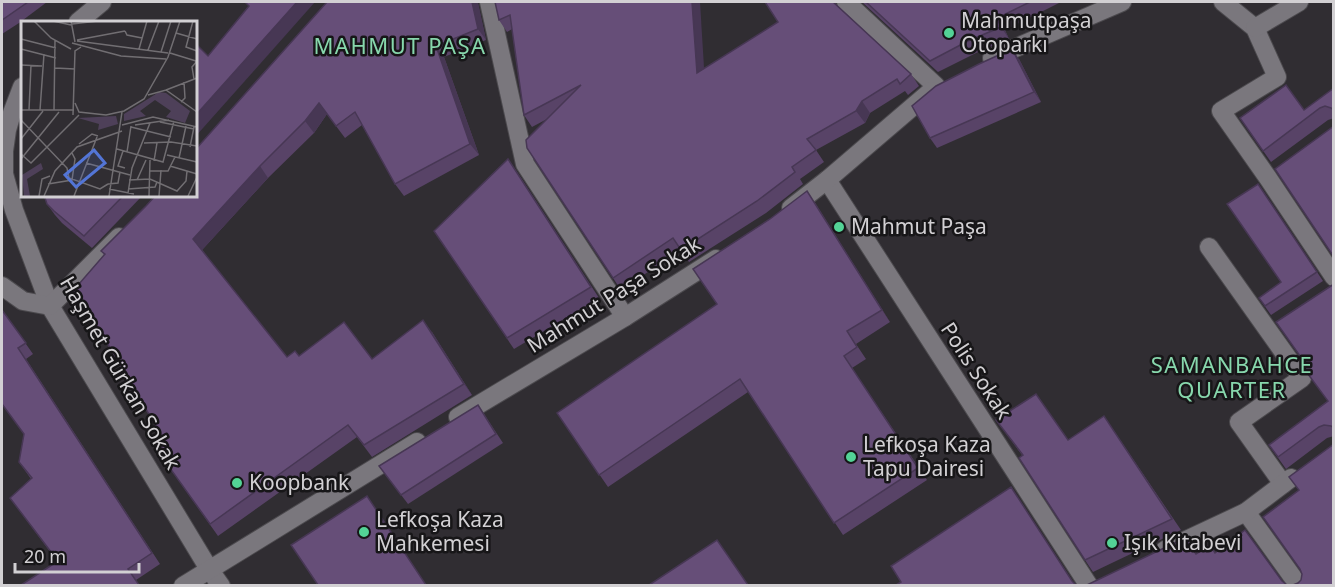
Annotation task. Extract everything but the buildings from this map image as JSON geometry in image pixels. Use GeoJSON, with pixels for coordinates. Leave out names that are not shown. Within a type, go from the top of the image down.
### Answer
{"type":"FeatureCollection","features":[{"type":"Feature","properties":{"kind":"street"},"geometry":{"type":"LineString","coordinates":[[79,21],[102,2]]}},
{"type":"Feature","properties":{"kind":"street"},"geometry":{"type":"LineString","coordinates":[[489,2],[525,164],[625,317]]}},
{"type":"Feature","properties":{"kind":"street"},"geometry":{"type":"LineString","coordinates":[[846,2],[936,86]]}},
{"type":"Feature","properties":{"kind":"street"},"geometry":{"type":"LineString","coordinates":[[972,68],[1122,2]]}},
{"type":"Feature","properties":{"kind":"street"},"geometry":{"type":"LineString","coordinates":[[1222,2],[1255,28],[1277,77],[1221,111],[1273,175],[1334,277]]}},
{"type":"Feature","properties":{"kind":"street"},"geometry":{"type":"LineString","coordinates":[[1255,28],[1299,2]]}},
{"type":"Feature","properties":{"kind":"street"},"geometry":{"type":"LineString","coordinates":[[782,215],[827,180],[936,86],[954,77]]}},
{"type":"Feature","properties":{"kind":"street","name":"Haşmet Gürkan Sokak"},"geometry":{"type":"LineString","coordinates":[[21,90],[7,130],[4,174],[14,210],[50,306],[209,569],[221,585]]}},
{"type":"Feature","properties":{"kind":"street","name":"Polis Sokak"},"geometry":{"type":"LineString","coordinates":[[827,180],[1031,497],[1093,584]]}},
{"type":"Feature","properties":{"kind":"street"},"geometry":{"type":"LineString","coordinates":[[2,285],[23,302],[50,306],[130,226]]}},
{"type":"Feature","properties":{"kind":"street"},"geometry":{"type":"LineString","coordinates":[[1209,247],[1302,378],[1239,422],[1282,484]]}},
{"type":"Feature","properties":{"kind":"street","name":"Mahmut Paşa Sokak"},"geometry":{"type":"LineString","coordinates":[[183,585],[625,317],[733,248]]}},
{"type":"Feature","properties":{"kind":"street"},"geometry":{"type":"LineString","coordinates":[[1268,331],[1286,319]]}},
{"type":"Feature","properties":{"kind":"street"},"geometry":{"type":"LineString","coordinates":[[1152,556],[1246,512],[1308,466]]}},
{"type":"Feature","properties":{"kind":"street"},"geometry":{"type":"LineString","coordinates":[[1246,512],[1299,585]]}},
{"type":"Feature","properties":{"kind":"place","name":"Mahmutpaşa Otoparkı"},"geometry":{"type":"Point","coordinates":[949,33]}},
{"type":"Feature","properties":{"kind":"place","name":"Mahmut Paşa"},"geometry":{"type":"Point","coordinates":[839,227]}},
{"type":"Feature","properties":{"kind":"place","name":"Lefkoşa Kaza Tapu Dairesi"},"geometry":{"type":"Point","coordinates":[851,457]}},
{"type":"Feature","properties":{"kind":"place","name":"Koopbank"},"geometry":{"type":"Point","coordinates":[237,483]}},
{"type":"Feature","properties":{"kind":"place","name":"Lefkoşa Kaza Mahkemesi"},"geometry":{"type":"Point","coordinates":[364,532]}},
{"type":"Feature","properties":{"kind":"place","name":"Işık Kitabevi"},"geometry":{"type":"Point","coordinates":[1112,543]}},
{"type":"Feature","properties":{"kind":"district","name":"MAHMUT PAŞA"},"geometry":{"type":"Point","coordinates":[400,46]}},
{"type":"Feature","properties":{"kind":"district","name":"SAMANBAHCE QUARTER"},"geometry":{"type":"Point","coordinates":[1232,378]}}]}
